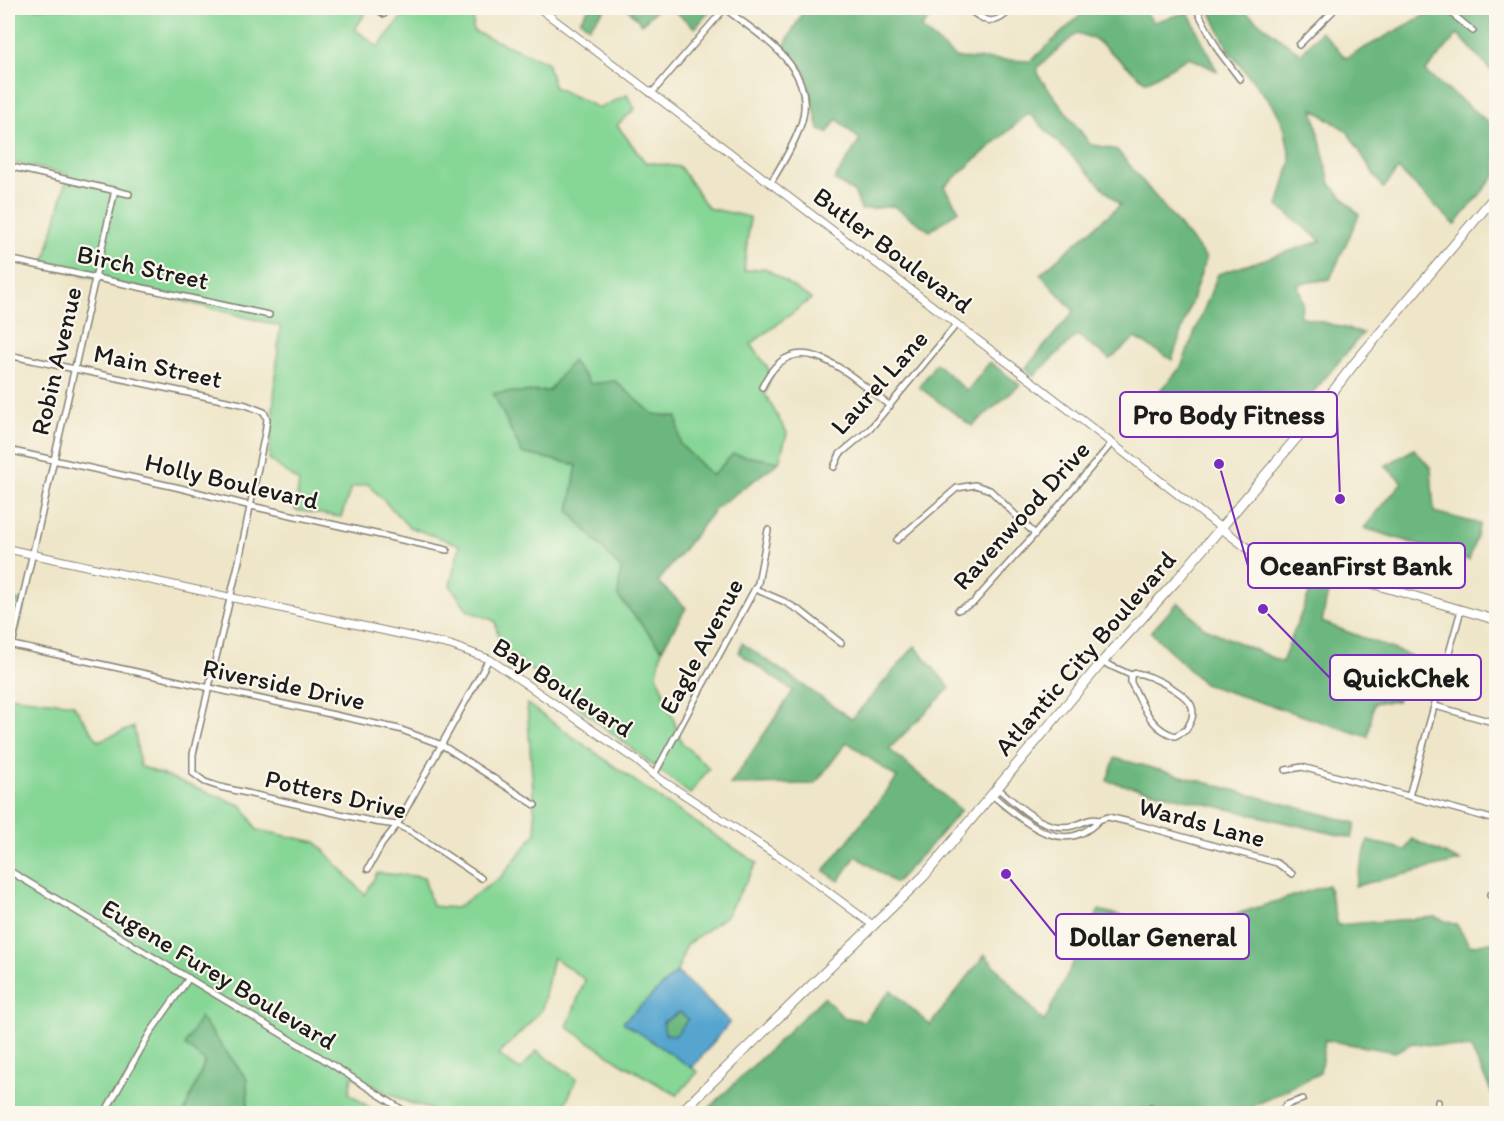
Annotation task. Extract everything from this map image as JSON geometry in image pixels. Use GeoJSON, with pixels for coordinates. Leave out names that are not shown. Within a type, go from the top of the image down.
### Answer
{"type":"FeatureCollection","features":[{"type":"Feature","properties":{"kind":"highway","name":"Atlantic City Boulevard"},"geometry":{"type":"LineString","coordinates":[[679,1113],[924,876],[1102,662],[1221,528],[1497,195]]}},
{"type":"Feature","properties":{"kind":"main road"},"geometry":{"type":"LineString","coordinates":[[1221,528],[1274,566],[1293,571],[1349,577],[1497,620]]}},
{"type":"Feature","properties":{"kind":"street"},"geometry":{"type":"LineString","coordinates":[[376,8],[384,14]]}},
{"type":"Feature","properties":{"kind":"street","name":"Butler Boulevard"},"geometry":{"type":"LineString","coordinates":[[539,8],[1221,528]]}},
{"type":"Feature","properties":{"kind":"street"},"geometry":{"type":"LineString","coordinates":[[651,94],[725,8],[788,59],[797,75],[804,106],[801,124],[792,146],[770,184]]}},
{"type":"Feature","properties":{"kind":"street"},"geometry":{"type":"LineString","coordinates":[[968,8],[981,19],[994,21],[1000,20],[1012,8]]}},
{"type":"Feature","properties":{"kind":"street"},"geometry":{"type":"LineString","coordinates":[[1196,8],[1218,50],[1240,79]]}},
{"type":"Feature","properties":{"kind":"street"},"geometry":{"type":"LineString","coordinates":[[1299,45],[1336,8]]}},
{"type":"Feature","properties":{"kind":"street"},"geometry":{"type":"LineString","coordinates":[[1445,8],[1473,31]]}},
{"type":"Feature","properties":{"kind":"street"},"geometry":{"type":"LineString","coordinates":[[8,166],[129,194]]}},
{"type":"Feature","properties":{"kind":"street","name":"Robin Avenue"},"geometry":{"type":"LineString","coordinates":[[10,645],[33,554],[115,190]]}},
{"type":"Feature","properties":{"kind":"street","name":"Birch Street"},"geometry":{"type":"LineString","coordinates":[[8,259],[269,315]]}},
{"type":"Feature","properties":{"kind":"street","name":"Laurel Lane"},"geometry":{"type":"LineString","coordinates":[[834,467],[840,454],[870,429],[956,325]]}},
{"type":"Feature","properties":{"kind":"street"},"geometry":{"type":"LineString","coordinates":[[762,387],[767,377],[783,361],[800,353],[810,354],[836,365],[890,406]]}},
{"type":"Feature","properties":{"kind":"street","name":"Main Street"},"geometry":{"type":"LineString","coordinates":[[8,355],[246,405],[264,412],[267,419],[266,433],[251,506]]}},
{"type":"Feature","properties":{"kind":"street","name":"Ravenwood Drive"},"geometry":{"type":"LineString","coordinates":[[958,610],[973,603],[1111,444]]}},
{"type":"Feature","properties":{"kind":"street","name":"Holly Boulevard"},"geometry":{"type":"LineString","coordinates":[[8,450],[447,550]]}},
{"type":"Feature","properties":{"kind":"street"},"geometry":{"type":"LineString","coordinates":[[897,540],[957,488],[975,485],[990,490],[1035,534]]}},
{"type":"Feature","properties":{"kind":"street"},"geometry":{"type":"LineString","coordinates":[[209,688],[251,506]]}},
{"type":"Feature","properties":{"kind":"street","name":"Eagle Avenue"},"geometry":{"type":"LineString","coordinates":[[654,775],[755,589],[761,572],[768,530]]}},
{"type":"Feature","properties":{"kind":"street","name":"Bay Boulevard"},"geometry":{"type":"LineString","coordinates":[[8,549],[450,645],[489,659],[636,760],[654,775],[800,870],[874,926]]}},
{"type":"Feature","properties":{"kind":"street"},"geometry":{"type":"LineString","coordinates":[[755,589],[802,612],[841,644]]}},
{"type":"Feature","properties":{"kind":"street"},"geometry":{"type":"LineString","coordinates":[[1408,796],[1436,706],[1461,610]]}},
{"type":"Feature","properties":{"kind":"street","name":"Riverside Drive"},"geometry":{"type":"LineString","coordinates":[[10,645],[399,729],[442,745],[535,805]]}},
{"type":"Feature","properties":{"kind":"street"},"geometry":{"type":"LineString","coordinates":[[368,869],[382,844],[397,825],[489,659]]}},
{"type":"Feature","properties":{"kind":"street"},"geometry":{"type":"LineString","coordinates":[[1102,662],[1131,675],[1145,674],[1185,698],[1192,705],[1193,714],[1186,730],[1174,736],[1155,726],[1131,683],[1131,675]]}},
{"type":"Feature","properties":{"kind":"street","name":"Potters Drive"},"geometry":{"type":"LineString","coordinates":[[209,688],[193,754],[192,769],[195,776],[220,787],[397,825],[412,832],[482,878]]}},
{"type":"Feature","properties":{"kind":"street"},"geometry":{"type":"LineString","coordinates":[[1436,706],[1497,723]]}},
{"type":"Feature","properties":{"kind":"street"},"geometry":{"type":"LineString","coordinates":[[1286,770],[1302,767],[1497,820]]}},
{"type":"Feature","properties":{"kind":"street","name":"Wards Lane"},"geometry":{"type":"LineString","coordinates":[[994,791],[1044,823],[1053,826],[1073,826],[1092,818],[1099,820]]}},
{"type":"Feature","properties":{"kind":"street","name":"Wards Lane"},"geometry":{"type":"LineString","coordinates":[[994,791],[1037,830],[1050,836],[1076,834],[1108,817],[1267,860],[1284,867],[1292,874]]}},
{"type":"Feature","properties":{"kind":"street","name":"Eugene Furey Boulevard"},"geometry":{"type":"LineString","coordinates":[[8,870],[409,1113]]}},
{"type":"Feature","properties":{"kind":"street"},"geometry":{"type":"LineString","coordinates":[[104,1113],[150,1033],[189,978]]}},
{"type":"Feature","properties":{"kind":"street"},"geometry":{"type":"LineString","coordinates":[[1279,1113],[1286,1105],[1303,1099]]}},
{"type":"Feature","properties":{"kind":"street"},"geometry":{"type":"LineString","coordinates":[[1438,1102],[1438,1113]]}},
{"type":"Feature","properties":{"kind":"street"},"geometry":{"type":"LineString","coordinates":[[1148,1113],[1151,1107]]}},
{"type":"Feature","properties":{"kind":"green space"},"geometry":{"type":"Polygon","coordinates":[[[8,8],[357,8],[365,14],[355,29],[378,47],[409,8],[474,8],[473,31],[547,62],[554,87],[599,108],[627,95],[635,109],[617,125],[645,162],[680,167],[708,208],[750,217],[744,271],[765,268],[811,299],[751,344],[772,374],[765,394],[787,433],[779,462],[733,454],[712,476],[680,444],[677,417],[653,414],[615,381],[549,391],[494,393],[522,453],[577,465],[569,511],[621,569],[618,596],[662,649],[657,674],[682,743],[709,768],[690,794],[501,649],[495,621],[468,611],[450,585],[460,545],[409,527],[368,484],[351,488],[341,517],[295,510],[299,482],[269,459],[280,326],[44,265],[68,174],[8,162],[8,8]]]}},
{"type":"Feature","properties":{"kind":"green space"},"geometry":{"type":"Polygon","coordinates":[[[589,8],[606,8],[589,27],[580,20],[589,8]]]}},
{"type":"Feature","properties":{"kind":"green space"},"geometry":{"type":"Polygon","coordinates":[[[627,8],[658,8],[642,24],[627,8]]]}},
{"type":"Feature","properties":{"kind":"green space"},"geometry":{"type":"Polygon","coordinates":[[[671,8],[712,8],[695,28],[671,8]]]}},
{"type":"Feature","properties":{"kind":"green space"},"geometry":{"type":"Polygon","coordinates":[[[805,8],[939,8],[921,28],[956,58],[1031,61],[1088,8],[1143,8],[1153,22],[1188,12],[1217,71],[1189,57],[1146,82],[1095,39],[1077,33],[1038,67],[1038,75],[1090,144],[1117,150],[1206,258],[1172,360],[1135,338],[1110,359],[1077,335],[1034,376],[1025,369],[1074,311],[1040,274],[1120,205],[1029,113],[944,187],[959,210],[930,231],[893,206],[861,210],[855,193],[834,180],[860,140],[837,119],[827,133],[819,129],[806,74],[784,46],[805,8]]]}},
{"type":"Feature","properties":{"kind":"green space"},"geometry":{"type":"Polygon","coordinates":[[[1209,8],[1240,8],[1301,54],[1321,31],[1346,58],[1438,8],[1496,8],[1496,76],[1458,34],[1425,72],[1496,128],[1496,175],[1455,225],[1398,169],[1383,189],[1347,131],[1313,109],[1330,184],[1359,215],[1330,279],[1298,284],[1303,303],[1300,316],[1363,333],[1299,409],[1277,400],[1234,436],[1213,420],[1202,436],[1155,396],[1181,367],[1218,274],[1321,241],[1278,206],[1291,161],[1284,126],[1275,108],[1230,53],[1209,8]]]}},
{"type":"Feature","properties":{"kind":"green space"},"geometry":{"type":"Polygon","coordinates":[[[572,361],[591,384],[615,381],[653,414],[677,417],[680,444],[712,476],[733,454],[779,462],[716,508],[658,582],[686,608],[662,649],[618,596],[621,569],[569,511],[577,465],[522,453],[493,393],[549,391],[572,361]]]}},
{"type":"Feature","properties":{"kind":"green space"},"geometry":{"type":"Polygon","coordinates":[[[990,362],[1020,385],[972,426],[919,387],[936,363],[967,391],[990,362]]]}},
{"type":"Feature","properties":{"kind":"green space"},"geometry":{"type":"Polygon","coordinates":[[[1414,449],[1431,468],[1434,512],[1480,524],[1469,560],[1364,528],[1402,482],[1385,466],[1414,449]]]}},
{"type":"Feature","properties":{"kind":"green space"},"geometry":{"type":"Polygon","coordinates":[[[1312,586],[1329,587],[1322,622],[1411,656],[1397,701],[1374,703],[1368,737],[1204,684],[1151,632],[1178,602],[1203,627],[1282,662],[1312,586]]]}},
{"type":"Feature","properties":{"kind":"green space"},"geometry":{"type":"Polygon","coordinates":[[[8,599],[25,602],[12,648],[8,646],[8,599]]]}},
{"type":"Feature","properties":{"kind":"green space"},"geometry":{"type":"Polygon","coordinates":[[[742,643],[852,719],[915,646],[950,688],[889,749],[961,810],[895,883],[856,856],[839,881],[824,871],[897,778],[847,742],[815,784],[730,785],[793,691],[739,653],[742,643]]]}},
{"type":"Feature","properties":{"kind":"green space"},"geometry":{"type":"Polygon","coordinates":[[[8,696],[73,704],[98,741],[134,727],[140,766],[243,806],[257,830],[316,842],[365,895],[377,873],[424,877],[432,906],[456,908],[501,877],[536,833],[527,704],[666,803],[757,863],[726,916],[686,945],[677,972],[623,1022],[698,1072],[677,1095],[621,1063],[567,1027],[585,980],[553,957],[542,1010],[499,1055],[520,1070],[537,1051],[577,1079],[561,1113],[441,1113],[408,1102],[352,1076],[349,1093],[377,1113],[248,1113],[247,1079],[205,1062],[184,1113],[8,1114],[8,696]]]}},
{"type":"Feature","properties":{"kind":"green space"},"geometry":{"type":"Polygon","coordinates":[[[1115,758],[1356,823],[1352,838],[1107,781],[1115,758]]]}},
{"type":"Feature","properties":{"kind":"green space"},"geometry":{"type":"Polygon","coordinates":[[[1412,839],[1460,861],[1355,886],[1368,841],[1406,850],[1412,839]]]}},
{"type":"Feature","properties":{"kind":"green space"},"geometry":{"type":"Polygon","coordinates":[[[1328,885],[1338,925],[1435,917],[1457,925],[1470,946],[1496,941],[1496,1102],[1471,1049],[1412,1043],[1395,1052],[1325,1040],[1320,1073],[1240,1113],[703,1114],[824,997],[843,1017],[864,1021],[891,990],[930,1025],[985,955],[1044,1022],[1099,910],[1183,931],[1328,885]]]}},
{"type":"Feature","properties":{"kind":"green space"},"geometry":{"type":"Polygon","coordinates":[[[680,1012],[689,1019],[676,1036],[665,1034],[663,1022],[680,1012]]]}},
{"type":"Feature","properties":{"kind":"green space"},"geometry":{"type":"Polygon","coordinates":[[[200,1017],[247,1079],[248,1113],[184,1113],[205,1062],[185,1045],[200,1017]]]}},
{"type":"Feature","properties":{"kind":"water"},"geometry":{"type":"Polygon","coordinates":[[[677,972],[730,1022],[692,1068],[623,1022],[677,972]],[[680,1012],[663,1022],[665,1034],[676,1035],[688,1019],[680,1012]]]}},
{"type":"Feature","properties":{"kind":"place","name":"OceanFirst Bank"},"geometry":{"type":"Point","coordinates":[1219,464]}},
{"type":"Feature","properties":{"kind":"place","name":"Pro Body Fitness"},"geometry":{"type":"Point","coordinates":[1340,499]}},
{"type":"Feature","properties":{"kind":"place","name":"QuickChek"},"geometry":{"type":"Point","coordinates":[1263,609]}},
{"type":"Feature","properties":{"kind":"place","name":"Dollar General"},"geometry":{"type":"Point","coordinates":[1006,874]}}]}
